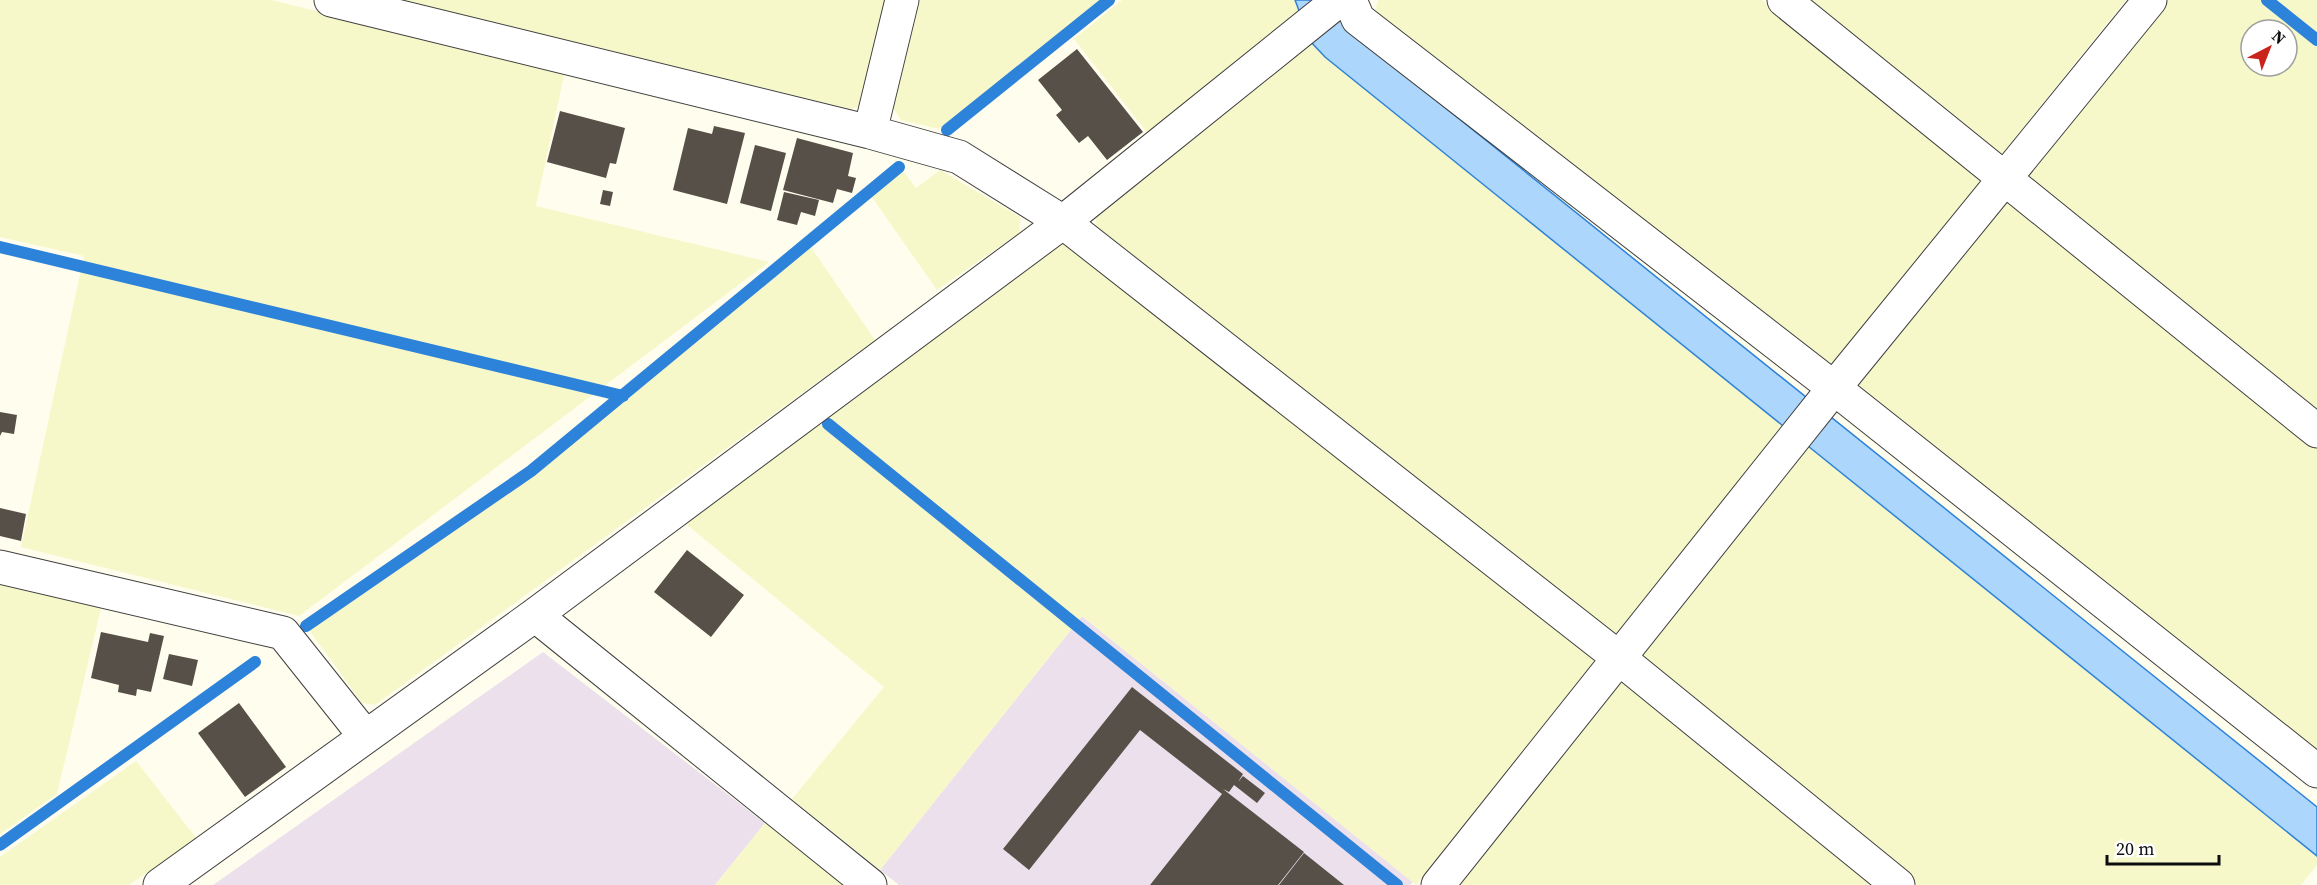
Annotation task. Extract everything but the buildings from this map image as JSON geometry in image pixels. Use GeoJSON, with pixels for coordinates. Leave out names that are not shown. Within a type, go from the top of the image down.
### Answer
{"type":"FeatureCollection","features":[{"type":"Feature","properties":{"kind":"street"},"geometry":{"type":"LineString","coordinates":[[330,0],[870,132],[959,157],[1063,222],[1618,658],[1898,885]]}},
{"type":"Feature","properties":{"kind":"street"},"geometry":{"type":"LineString","coordinates":[[870,132],[902,0]]}},
{"type":"Feature","properties":{"kind":"street"},"geometry":{"type":"LineString","coordinates":[[160,885],[535,615],[1063,222],[1339,0]]}},
{"type":"Feature","properties":{"kind":"street"},"geometry":{"type":"LineString","coordinates":[[1350,0],[1358,19],[1834,388],[2317,771]]}},
{"type":"Feature","properties":{"kind":"street"},"geometry":{"type":"LineString","coordinates":[[1784,0],[2317,431]]}},
{"type":"Feature","properties":{"kind":"street"},"geometry":{"type":"LineString","coordinates":[[1438,885],[1834,388],[2150,0]]}},
{"type":"Feature","properties":{"kind":"street"},"geometry":{"type":"LineString","coordinates":[[0,567],[283,633],[365,736]]}},
{"type":"Feature","properties":{"kind":"street"},"geometry":{"type":"LineString","coordinates":[[535,615],[870,885]]}},
{"type":"Feature","properties":{"kind":"shaded area"},"geometry":{"type":"Polygon","coordinates":[[[1082,616],[1413,882],[1410,885],[899,885],[880,870],[1082,616]]]}},
{"type":"Feature","properties":{"kind":"shaded area"},"geometry":{"type":"Polygon","coordinates":[[[543,652],[765,823],[715,885],[213,885],[543,652]]]}},
{"type":"Feature","properties":{"kind":"green space"},"geometry":{"type":"Polygon","coordinates":[[[0,0],[271,0],[565,71],[536,206],[769,262],[299,616],[21,547],[84,256],[0,237],[0,0]]]}},
{"type":"Feature","properties":{"kind":"green space"},"geometry":{"type":"Polygon","coordinates":[[[398,0],[886,0],[860,106],[851,109],[398,0]]]}},
{"type":"Feature","properties":{"kind":"green space"},"geometry":{"type":"Polygon","coordinates":[[[920,0],[1100,0],[939,129],[901,120],[893,108],[920,0]]]}},
{"type":"Feature","properties":{"kind":"green space"},"geometry":{"type":"Polygon","coordinates":[[[1122,0],[1295,0],[1300,13],[1149,135],[1074,39],[1122,0]]]}},
{"type":"Feature","properties":{"kind":"green space"},"geometry":{"type":"Polygon","coordinates":[[[1378,0],[1762,0],[1978,175],[1980,186],[1828,373],[1375,11],[1378,0]]]}},
{"type":"Feature","properties":{"kind":"green space"},"geometry":{"type":"Polygon","coordinates":[[[1806,0],[2126,0],[2000,156],[1806,0]]]}},
{"type":"Feature","properties":{"kind":"green space"},"geometry":{"type":"Polygon","coordinates":[[[2164,0],[2317,0],[2317,411],[2027,182],[2028,170],[2164,0]]]}},
{"type":"Feature","properties":{"kind":"green space"},"geometry":{"type":"Polygon","coordinates":[[[1311,42],[1325,57],[1785,427],[1619,635],[1608,639],[1095,228],[1097,211],[1311,42]]]}},
{"type":"Feature","properties":{"kind":"green space"},"geometry":{"type":"Polygon","coordinates":[[[940,170],[1020,217],[1019,233],[937,290],[871,196],[903,171],[916,188],[940,170]]]}},
{"type":"Feature","properties":{"kind":"green space"},"geometry":{"type":"Polygon","coordinates":[[[2013,201],[2317,447],[2317,759],[1851,390],[1999,205],[2013,201]]]}},
{"type":"Feature","properties":{"kind":"green space"},"geometry":{"type":"Polygon","coordinates":[[[1072,244],[1592,654],[1593,663],[1416,885],[1082,616],[880,870],[792,799],[884,687],[686,524],[1055,245],[1072,244]]]}},
{"type":"Feature","properties":{"kind":"green space"},"geometry":{"type":"Polygon","coordinates":[[[810,246],[875,340],[375,705],[362,703],[309,630],[535,474],[623,396],[810,246]]]}},
{"type":"Feature","properties":{"kind":"green space"},"geometry":{"type":"Polygon","coordinates":[[[1808,446],[2317,856],[2317,865],[2301,885],[1917,885],[1640,662],[1640,652],[1808,446]]]}},
{"type":"Feature","properties":{"kind":"green space"},"geometry":{"type":"Polygon","coordinates":[[[0,584],[101,608],[57,794],[0,834],[0,584]]]}},
{"type":"Feature","properties":{"kind":"green space"},"geometry":{"type":"Polygon","coordinates":[[[1628,683],[1879,885],[1457,885],[1616,684],[1628,683]]]}},
{"type":"Feature","properties":{"kind":"green space"},"geometry":{"type":"Polygon","coordinates":[[[136,761],[197,839],[129,885],[0,885],[0,857],[136,761]]]}},
{"type":"Feature","properties":{"kind":"green space"},"geometry":{"type":"Polygon","coordinates":[[[765,823],[843,885],[715,885],[765,823]]]}},
{"type":"Feature","properties":{"kind":"water"},"geometry":{"type":"Polygon","coordinates":[[[1295,0],[1338,0],[1351,32],[2317,807],[2317,856],[1325,57],[1311,42],[1295,0]]]}},
{"type":"Feature","properties":{"kind":"waterway"},"geometry":{"type":"LineString","coordinates":[[947,130],[1109,0]]}},
{"type":"Feature","properties":{"kind":"waterway"},"geometry":{"type":"LineString","coordinates":[[2267,0],[2317,40]]}},
{"type":"Feature","properties":{"kind":"waterway"},"geometry":{"type":"LineString","coordinates":[[306,626],[531,471],[899,167]]}},
{"type":"Feature","properties":{"kind":"waterway"},"geometry":{"type":"LineString","coordinates":[[0,247],[623,396]]}},
{"type":"Feature","properties":{"kind":"waterway"},"geometry":{"type":"LineString","coordinates":[[828,424],[1397,885]]}},
{"type":"Feature","properties":{"kind":"waterway"},"geometry":{"type":"LineString","coordinates":[[0,845],[255,662]]}}]}
